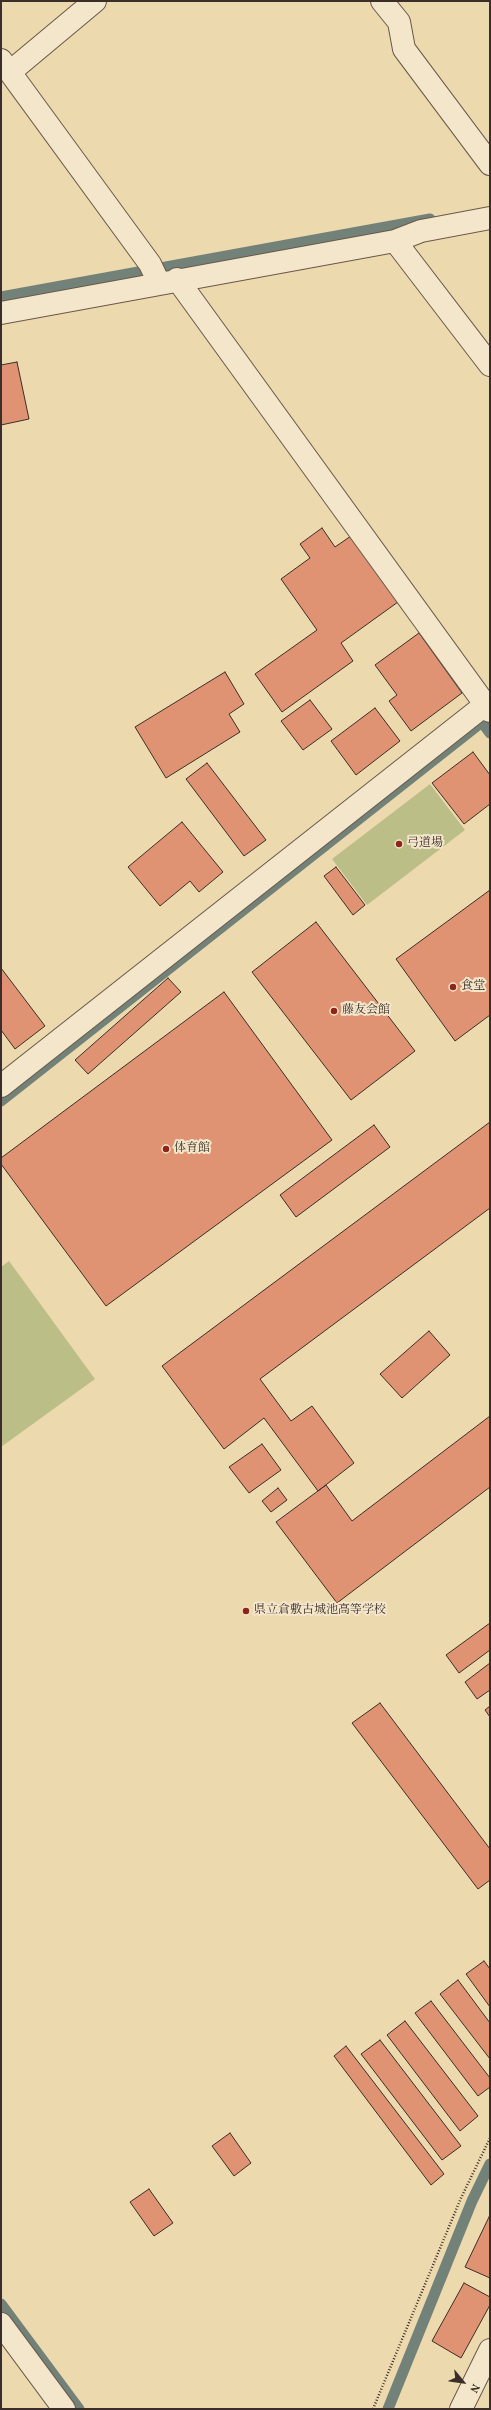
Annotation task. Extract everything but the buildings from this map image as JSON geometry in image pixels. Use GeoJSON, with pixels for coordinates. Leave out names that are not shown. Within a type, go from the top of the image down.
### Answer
{"type":"FeatureCollection","features":[{"type":"Feature","properties":{"kind":"street"},"geometry":{"type":"LineString","coordinates":[[1,1086],[487,708],[161,276],[6,66],[95,1]]}},
{"type":"Feature","properties":{"kind":"street"},"geometry":{"type":"LineString","coordinates":[[382,1],[399,22],[404,49],[490,164]]}},
{"type":"Feature","properties":{"kind":"street"},"geometry":{"type":"LineString","coordinates":[[1,313],[161,276],[395,241],[421,231],[490,218]]}},
{"type":"Feature","properties":{"kind":"street"},"geometry":{"type":"LineString","coordinates":[[395,241],[490,365]]}},
{"type":"Feature","properties":{"kind":"street"},"geometry":{"type":"LineString","coordinates":[[1,2324],[64,2409]]}},
{"type":"Feature","properties":{"kind":"street"},"geometry":{"type":"LineString","coordinates":[[461,2409],[490,2350]]}},
{"type":"Feature","properties":{"kind":"path"},"geometry":{"type":"LineString","coordinates":[[373,2409],[461,2198],[490,2138]]}},
{"type":"Feature","properties":{"kind":"green space","name":"弓道場"},"geometry":{"type":"Polygon","coordinates":[[[430,784],[465,830],[367,905],[332,859],[430,784]]]}},
{"type":"Feature","properties":{"kind":"green space"},"geometry":{"type":"Polygon","coordinates":[[[9,1261],[95,1379],[1,1447],[1,1267],[9,1261]]]}},
{"type":"Feature","properties":{"kind":"waterway"},"geometry":{"type":"LineString","coordinates":[[1,297],[430,219]]}},
{"type":"Feature","properties":{"kind":"waterway"},"geometry":{"type":"LineString","coordinates":[[1,1101],[482,722],[490,733]]}},
{"type":"Feature","properties":{"kind":"waterway"},"geometry":{"type":"LineString","coordinates":[[388,2409],[472,2201],[490,2164]]}},
{"type":"Feature","properties":{"kind":"waterway"},"geometry":{"type":"LineString","coordinates":[[1,2304],[79,2409]]}},
{"type":"Feature","properties":{"kind":"place","name":"弓道場"},"geometry":{"type":"Point","coordinates":[399,844]}},
{"type":"Feature","properties":{"kind":"place","name":"食堂"},"geometry":{"type":"Point","coordinates":[453,987]}},
{"type":"Feature","properties":{"kind":"place","name":"藤友会館"},"geometry":{"type":"Point","coordinates":[334,1011]}},
{"type":"Feature","properties":{"kind":"place","name":"体育館"},"geometry":{"type":"Point","coordinates":[166,1149]}},
{"type":"Feature","properties":{"kind":"place","name":"県立倉敷古城池高等学校"},"geometry":{"type":"Point","coordinates":[246,1611]}}]}
